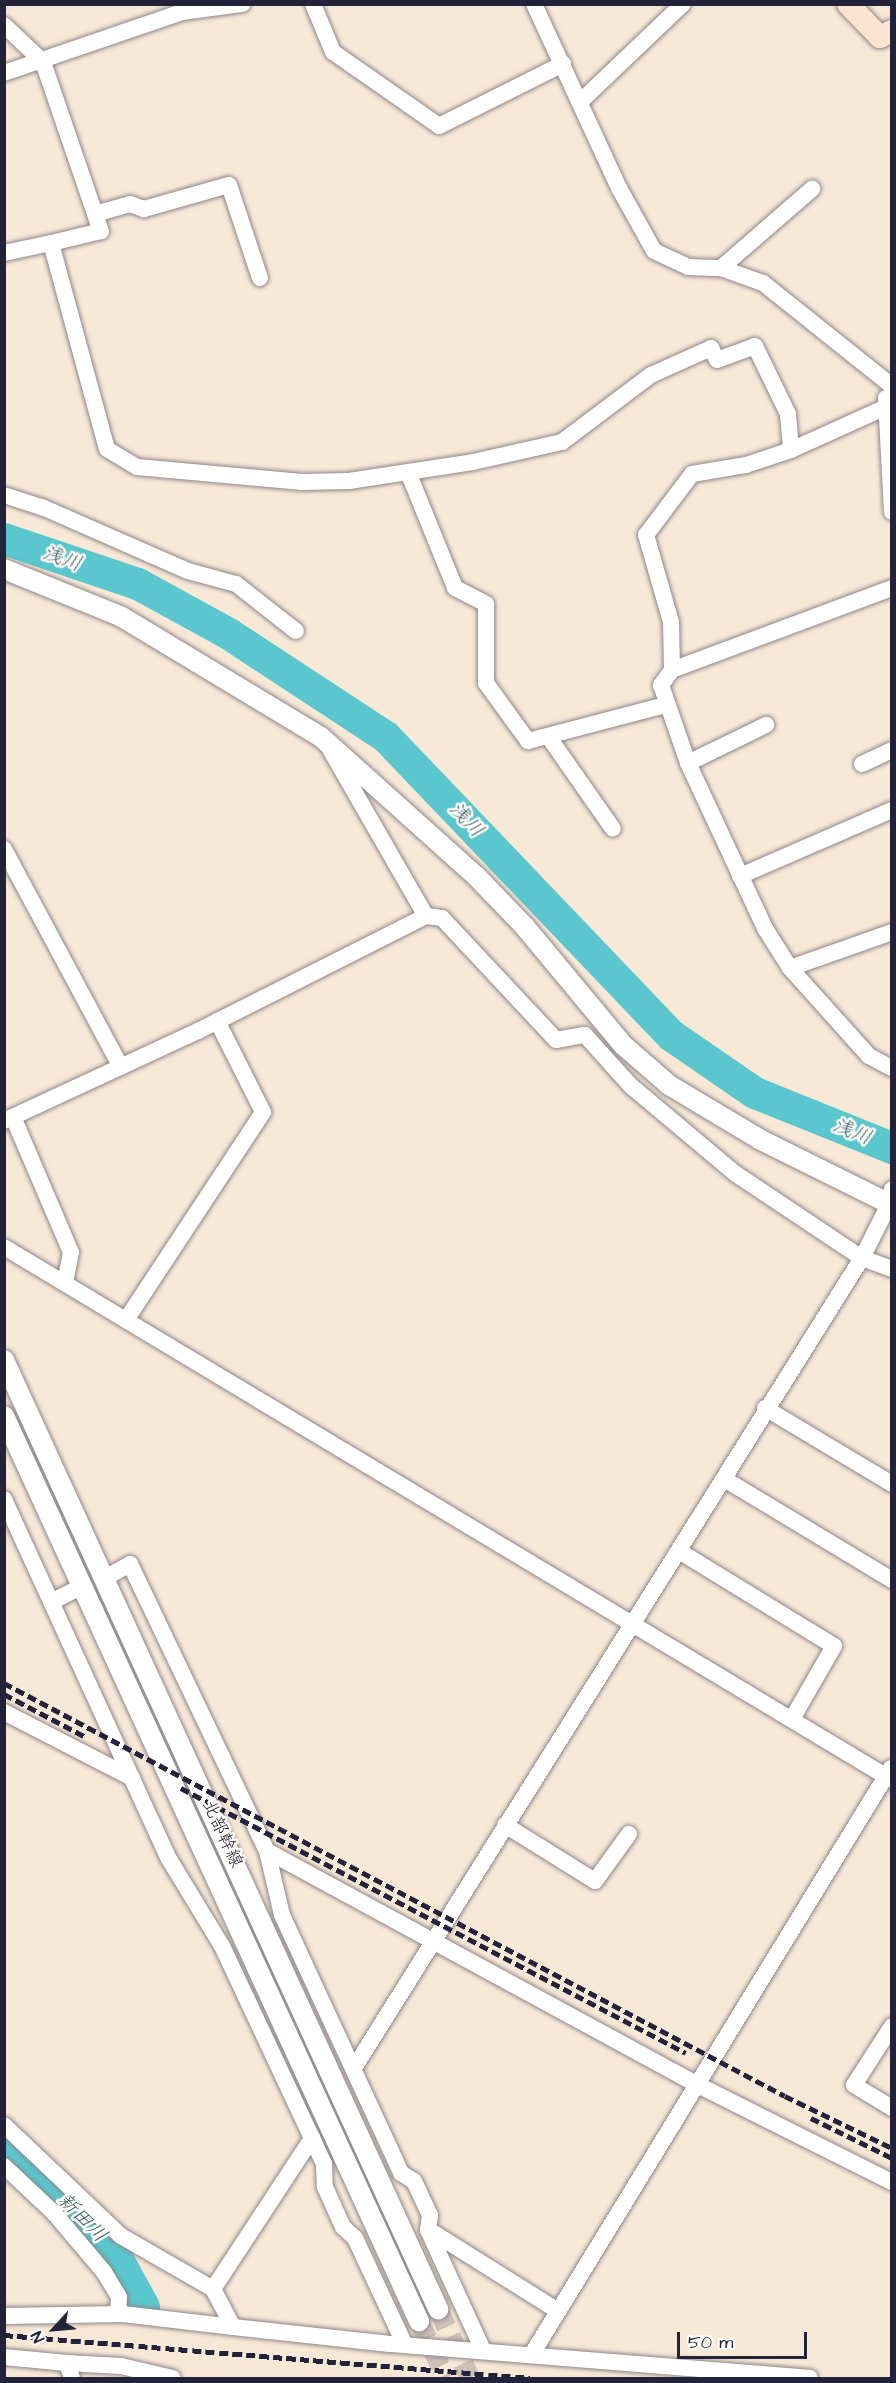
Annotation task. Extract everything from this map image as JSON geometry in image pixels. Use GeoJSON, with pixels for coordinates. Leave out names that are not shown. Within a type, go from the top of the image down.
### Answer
{"type":"FeatureCollection","features":[{"type":"Feature","properties":{"kind":"main road"},"geometry":{"type":"LineString","coordinates":[[848,4],[888,39]]}},
{"type":"Feature","properties":{"kind":"street"},"geometry":{"type":"LineString","coordinates":[[4,73],[43,62],[182,12],[242,4]]}},
{"type":"Feature","properties":{"kind":"street"},"geometry":{"type":"LineString","coordinates":[[313,4],[333,52],[439,126],[563,64]]}},
{"type":"Feature","properties":{"kind":"street"},"geometry":{"type":"LineString","coordinates":[[534,4],[619,188],[654,251],[688,267],[721,268],[763,283],[808,316],[889,386],[884,408],[891,512]]}},
{"type":"Feature","properties":{"kind":"street"},"geometry":{"type":"LineString","coordinates":[[580,102],[682,4]]}},
{"type":"Feature","properties":{"kind":"street"},"geometry":{"type":"LineString","coordinates":[[4,25],[43,62],[101,231],[4,253]]}},
{"type":"Feature","properties":{"kind":"street"},"geometry":{"type":"LineString","coordinates":[[95,214],[130,204],[144,209],[229,186],[260,278]]}},
{"type":"Feature","properties":{"kind":"street"},"geometry":{"type":"LineString","coordinates":[[721,268],[812,189]]}},
{"type":"Feature","properties":{"kind":"street"},"geometry":{"type":"LineString","coordinates":[[51,243],[106,448],[137,467],[256,478],[349,481],[562,442],[651,375],[711,348],[717,360],[755,346],[788,414],[791,450]]}},
{"type":"Feature","properties":{"kind":"street"},"geometry":{"type":"LineString","coordinates":[[672,670],[671,622],[646,535],[692,474],[746,465],[791,450],[884,408]]}},
{"type":"Feature","properties":{"kind":"street"},"geometry":{"type":"LineString","coordinates":[[408,472],[455,588],[486,604],[486,683],[528,741],[665,705]]}},
{"type":"Feature","properties":{"kind":"street"},"geometry":{"type":"LineString","coordinates":[[4,495],[42,507],[188,571],[236,584],[296,631]]}},
{"type":"Feature","properties":{"kind":"street"},"geometry":{"type":"LineString","coordinates":[[4,568],[122,617],[324,738],[476,876],[525,927],[623,1045],[669,1085],[761,1140],[891,1200],[862,1258],[765,1408],[726,1480],[632,1622],[354,2068]]}},
{"type":"Feature","properties":{"kind":"street"},"geometry":{"type":"LineString","coordinates":[[891,588],[672,670],[661,685],[665,705],[688,763],[766,930],[790,968],[869,1056],[891,1068]]}},
{"type":"Feature","properties":{"kind":"street"},"geometry":{"type":"LineString","coordinates":[[688,763],[766,725]]}},
{"type":"Feature","properties":{"kind":"street"},"geometry":{"type":"LineString","coordinates":[[548,736],[613,829]]}},
{"type":"Feature","properties":{"kind":"street"},"geometry":{"type":"LineString","coordinates":[[324,738],[398,862],[426,916]]}},
{"type":"Feature","properties":{"kind":"street"},"geometry":{"type":"LineString","coordinates":[[862,764],[891,750]]}},
{"type":"Feature","properties":{"kind":"street"},"geometry":{"type":"LineString","coordinates":[[740,876],[891,810]]}},
{"type":"Feature","properties":{"kind":"street"},"geometry":{"type":"LineString","coordinates":[[4,849],[121,1067]]}},
{"type":"Feature","properties":{"kind":"street"},"geometry":{"type":"LineString","coordinates":[[65,1283],[71,1252],[9,1119],[217,1021],[426,916],[442,918],[556,1040],[585,1035],[631,1086],[736,1174],[862,1258],[891,1269]]}},
{"type":"Feature","properties":{"kind":"street"},"geometry":{"type":"LineString","coordinates":[[790,968],[891,932]]}},
{"type":"Feature","properties":{"kind":"street"},"geometry":{"type":"LineString","coordinates":[[126,1320],[263,1112],[217,1021]]}},
{"type":"Feature","properties":{"kind":"street"},"geometry":{"type":"LineString","coordinates":[[631,1086],[646,1066]]}},
{"type":"Feature","properties":{"kind":"street"},"geometry":{"type":"LineString","coordinates":[[4,1247],[792,1719],[890,1774],[696,2084],[532,2354]]}},
{"type":"Feature","properties":{"kind":"street","name":"北部幹線"},"geometry":{"type":"LineString","coordinates":[[4,1360],[438,2309]]}},
{"type":"Feature","properties":{"kind":"street"},"geometry":{"type":"LineString","coordinates":[[765,1408],[891,1484]]}},
{"type":"Feature","properties":{"kind":"street","name":"北部幹線"},"geometry":{"type":"LineString","coordinates":[[4,1416],[419,2321]]}},
{"type":"Feature","properties":{"kind":"street"},"geometry":{"type":"LineString","coordinates":[[726,1480],[891,1580]]}},
{"type":"Feature","properties":{"kind":"street"},"geometry":{"type":"LineString","coordinates":[[4,1499],[170,1859],[222,1946],[324,2164],[325,2187],[343,2227],[355,2238],[405,2345]]}},
{"type":"Feature","properties":{"kind":"street"},"geometry":{"type":"LineString","coordinates":[[679,1551],[834,1646],[792,1719]]}},
{"type":"Feature","properties":{"kind":"street"},"geometry":{"type":"LineString","coordinates":[[103,1579],[130,1564],[267,1851],[282,1915],[401,2173],[414,2181],[430,2215],[428,2230],[483,2350]]}},
{"type":"Feature","properties":{"kind":"street"},"geometry":{"type":"LineString","coordinates":[[53,1601],[83,1586]]}},
{"type":"Feature","properties":{"kind":"street"},"geometry":{"type":"LineString","coordinates":[[4,1712],[132,1778]]}},
{"type":"Feature","properties":{"kind":"street"},"geometry":{"type":"LineString","coordinates":[[505,1825],[595,1881],[629,1834]]}},
{"type":"Feature","properties":{"kind":"street"},"geometry":{"type":"LineString","coordinates":[[267,1851],[696,2084],[891,2182]]}},
{"type":"Feature","properties":{"kind":"street"},"geometry":{"type":"LineString","coordinates":[[891,2026],[854,2085],[891,2108]]}},
{"type":"Feature","properties":{"kind":"street"},"geometry":{"type":"LineString","coordinates":[[4,2125],[121,2236],[213,2289],[234,2327]]}},
{"type":"Feature","properties":{"kind":"street"},"geometry":{"type":"LineString","coordinates":[[213,2289],[312,2138]]}},
{"type":"Feature","properties":{"kind":"street"},"geometry":{"type":"LineString","coordinates":[[4,2166],[54,2213],[104,2271],[118,2296],[121,2314]]}},
{"type":"Feature","properties":{"kind":"street"},"geometry":{"type":"LineString","coordinates":[[428,2230],[558,2312]]}},
{"type":"Feature","properties":{"kind":"street"},"geometry":{"type":"LineString","coordinates":[[4,2316],[121,2314],[405,2345],[810,2379]]}},
{"type":"Feature","properties":{"kind":"street"},"geometry":{"type":"LineString","coordinates":[[4,2357],[70,2371],[121,2366],[173,2379]]}},
{"type":"Feature","properties":{"kind":"waterway","name":"浅川"},"geometry":{"type":"LineString","coordinates":[[4,539],[138,584],[229,634],[386,737],[672,1036],[755,1093],[892,1148]]}},
{"type":"Feature","properties":{"kind":"waterway","name":"新田川"},"geometry":{"type":"LineString","coordinates":[[4,2142],[110,2245],[144,2307]]}},
{"type":"Feature","properties":{"kind":"tunnel"},"geometry":{"type":"LineString","coordinates":[[438,2309],[470,2378]]}},
{"type":"Feature","properties":{"kind":"tunnel"},"geometry":{"type":"LineString","coordinates":[[419,2321],[446,2378]]}},
{"type":"Feature","properties":{"kind":"railway"},"geometry":{"type":"LineString","coordinates":[[4,1683],[785,2096],[892,2148]]}},
{"type":"Feature","properties":{"kind":"railway"},"geometry":{"type":"LineString","coordinates":[[4,1694],[86,1737]]}},
{"type":"Feature","properties":{"kind":"railway"},"geometry":{"type":"LineString","coordinates":[[181,1788],[686,2053]]}},
{"type":"Feature","properties":{"kind":"railway"},"geometry":{"type":"LineString","coordinates":[[811,2118],[892,2158]]}},
{"type":"Feature","properties":{"kind":"railway"},"geometry":{"type":"LineString","coordinates":[[4,2335],[530,2378]]}}]}
